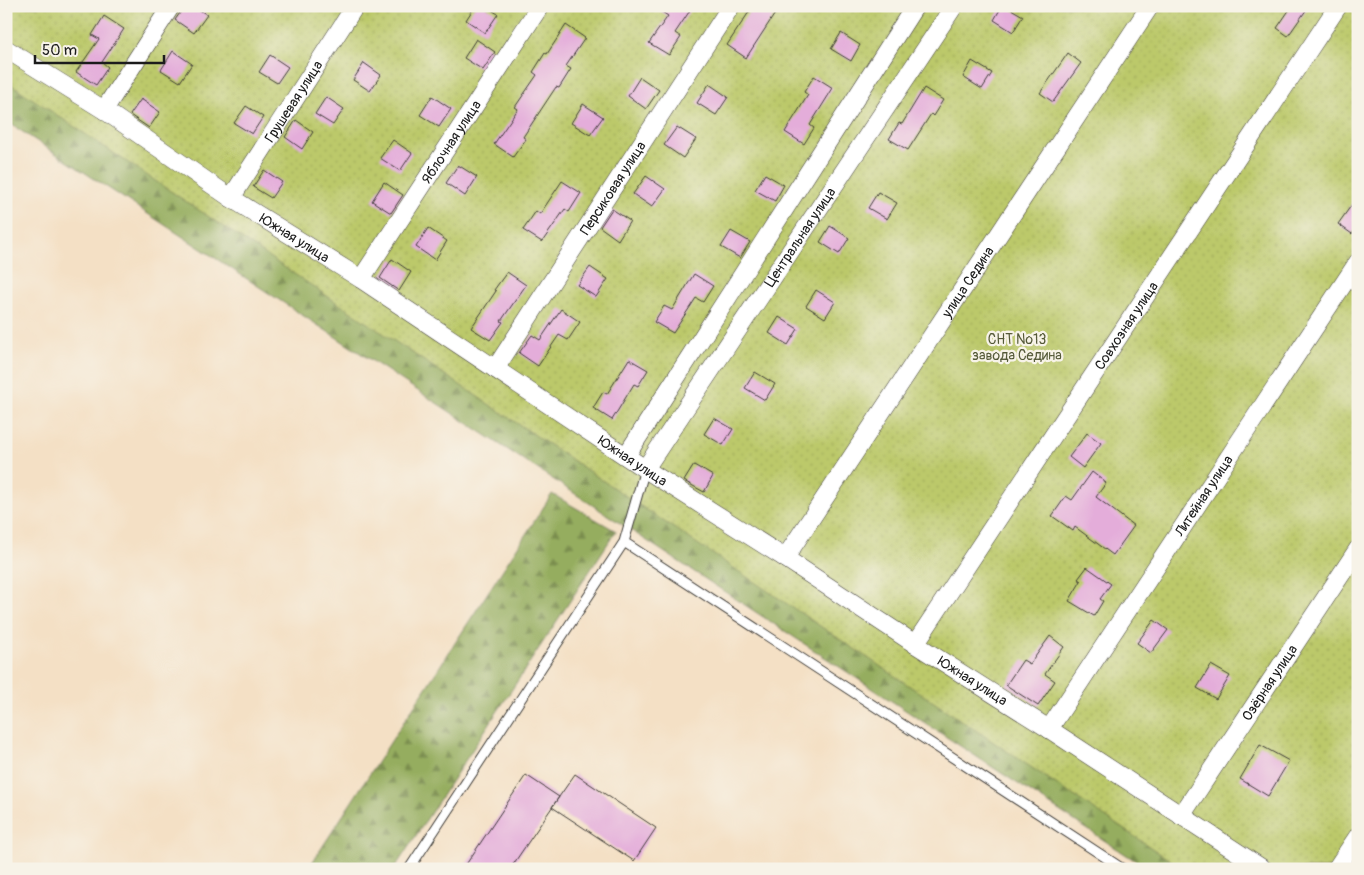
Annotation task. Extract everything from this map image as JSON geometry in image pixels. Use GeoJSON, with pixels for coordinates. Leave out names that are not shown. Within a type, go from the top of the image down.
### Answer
{"type":"FeatureCollection","features":[{"type":"Feature","properties":{"kind":"street"},"geometry":{"type":"LineString","coordinates":[[104,110],[171,6]]}},
{"type":"Feature","properties":{"kind":"street","name":"Грушевая улица"},"geometry":{"type":"LineString","coordinates":[[231,198],[355,6]]}},
{"type":"Feature","properties":{"kind":"street","name":"Яблочная улица"},"geometry":{"type":"LineString","coordinates":[[361,279],[540,6]]}},
{"type":"Feature","properties":{"kind":"street","name":"Персиковая улица"},"geometry":{"type":"LineString","coordinates":[[494,369],[731,6]]}},
{"type":"Feature","properties":{"kind":"street","name":"Центральная улица"},"geometry":{"type":"LineString","coordinates":[[626,456],[915,6]]}},
{"type":"Feature","properties":{"kind":"street","name":"Центральная улица"},"geometry":{"type":"LineString","coordinates":[[645,469],[954,6]]}},
{"type":"Feature","properties":{"kind":"street","name":"улица Седина"},"geometry":{"type":"LineString","coordinates":[[785,558],[1150,6]]}},
{"type":"Feature","properties":{"kind":"street","name":"Совхозная улица"},"geometry":{"type":"LineString","coordinates":[[915,644],[1338,6]]}},
{"type":"Feature","properties":{"kind":"street","name":"Южная улица"},"geometry":{"type":"LineString","coordinates":[[6,49],[104,110],[231,198],[361,279],[645,469],[1263,869]]}},
{"type":"Feature","properties":{"kind":"street","name":"Литейная улица"},"geometry":{"type":"LineString","coordinates":[[1049,729],[1358,262]]}},
{"type":"Feature","properties":{"kind":"street","name":"Озёрная улица"},"geometry":{"type":"LineString","coordinates":[[1181,816],[1358,549]]}},
{"type":"Feature","properties":{"kind":"street"},"geometry":{"type":"LineString","coordinates":[[1336,869],[1358,836]]}},
{"type":"Feature","properties":{"kind":"lane"},"geometry":{"type":"LineString","coordinates":[[409,869],[624,542],[645,469]]}},
{"type":"Feature","properties":{"kind":"lane"},"geometry":{"type":"LineString","coordinates":[[624,542],[1123,869]]}},
{"type":"Feature","properties":{"kind":"green space","name":"СНТ №13 завода Седина"},"geometry":{"type":"Polygon","coordinates":[[[6,6],[1358,6],[1358,869],[1183,869],[6,81],[6,6]]]}},
{"type":"Feature","properties":{"kind":"green space"},"geometry":{"type":"Polygon","coordinates":[[[6,69],[1241,869],[1148,869],[6,121],[6,69]]]}},
{"type":"Feature","properties":{"kind":"green space"},"geometry":{"type":"Polygon","coordinates":[[[552,494],[616,531],[394,869],[308,869],[552,494]]]}},
{"type":"Feature","properties":{"kind":"building"},"geometry":{"type":"Polygon","coordinates":[[[185,6],[194,6],[207,15],[194,33],[175,20],[185,6]]]}},
{"type":"Feature","properties":{"kind":"building"},"geometry":{"type":"Polygon","coordinates":[[[475,6],[485,6],[498,14],[485,33],[466,20],[475,6]]]}},
{"type":"Feature","properties":{"kind":"building"},"geometry":{"type":"Polygon","coordinates":[[[653,6],[693,6],[675,33],[681,37],[669,55],[649,43],[668,16],[653,6]]]}},
{"type":"Feature","properties":{"kind":"building"},"geometry":{"type":"Polygon","coordinates":[[[753,6],[780,6],[746,58],[727,45],[753,6]]]}},
{"type":"Feature","properties":{"kind":"building"},"geometry":{"type":"Polygon","coordinates":[[[1002,6],[1006,6],[1023,16],[1013,32],[994,20],[1002,6]]]}},
{"type":"Feature","properties":{"kind":"building"},"geometry":{"type":"Polygon","coordinates":[[[1292,6],[1309,6],[1288,36],[1277,28],[1292,6]]]}},
{"type":"Feature","properties":{"kind":"building"},"geometry":{"type":"Polygon","coordinates":[[[104,16],[124,29],[102,62],[108,67],[96,85],[76,72],[99,39],[92,35],[104,16]]]}},
{"type":"Feature","properties":{"kind":"building"},"geometry":{"type":"Polygon","coordinates":[[[566,25],[585,38],[566,66],[571,69],[559,88],[556,87],[523,137],[526,139],[513,157],[494,144],[518,109],[515,107],[537,75],[533,72],[566,25]]]}},
{"type":"Feature","properties":{"kind":"building"},"geometry":{"type":"Polygon","coordinates":[[[841,33],[860,45],[851,61],[831,49],[841,33]]]}},
{"type":"Feature","properties":{"kind":"building"},"geometry":{"type":"Polygon","coordinates":[[[476,39],[495,52],[483,70],[464,58],[476,39]]]}},
{"type":"Feature","properties":{"kind":"building"},"geometry":{"type":"Polygon","coordinates":[[[173,51],[192,64],[180,82],[161,70],[173,51]]]}},
{"type":"Feature","properties":{"kind":"building"},"geometry":{"type":"Polygon","coordinates":[[[1068,53],[1081,63],[1053,102],[1040,93],[1068,53]]]}},
{"type":"Feature","properties":{"kind":"building"},"geometry":{"type":"Polygon","coordinates":[[[270,55],[288,67],[277,83],[259,72],[270,55]]]}},
{"type":"Feature","properties":{"kind":"building"},"geometry":{"type":"Polygon","coordinates":[[[972,61],[992,73],[982,89],[963,77],[972,61]]]}},
{"type":"Feature","properties":{"kind":"building"},"geometry":{"type":"Polygon","coordinates":[[[364,63],[381,75],[370,91],[353,80],[364,63]]]}},
{"type":"Feature","properties":{"kind":"building"},"geometry":{"type":"Polygon","coordinates":[[[814,76],[833,88],[810,125],[814,128],[804,144],[785,132],[808,95],[804,92],[814,76]]]}},
{"type":"Feature","properties":{"kind":"building"},"geometry":{"type":"Polygon","coordinates":[[[640,77],[659,90],[646,109],[628,96],[640,77]]]}},
{"type":"Feature","properties":{"kind":"building"},"geometry":{"type":"Polygon","coordinates":[[[709,84],[728,97],[716,115],[697,103],[709,84]]]}},
{"type":"Feature","properties":{"kind":"building"},"geometry":{"type":"Polygon","coordinates":[[[924,88],[943,100],[933,116],[931,114],[908,150],[889,139],[899,123],[902,124],[924,88]]]}},
{"type":"Feature","properties":{"kind":"building"},"geometry":{"type":"Polygon","coordinates":[[[432,96],[451,109],[439,127],[420,115],[432,96]]]}},
{"type":"Feature","properties":{"kind":"building"},"geometry":{"type":"Polygon","coordinates":[[[326,97],[344,109],[333,125],[315,114],[326,97]]]}},
{"type":"Feature","properties":{"kind":"building"},"geometry":{"type":"Polygon","coordinates":[[[141,99],[160,112],[149,128],[130,115],[141,99]]]}},
{"type":"Feature","properties":{"kind":"building"},"geometry":{"type":"Polygon","coordinates":[[[583,104],[603,117],[590,135],[571,123],[583,104]]]}},
{"type":"Feature","properties":{"kind":"building"},"geometry":{"type":"Polygon","coordinates":[[[246,106],[263,117],[252,134],[234,123],[246,106]]]}},
{"type":"Feature","properties":{"kind":"building"},"geometry":{"type":"Polygon","coordinates":[[[296,120],[313,132],[302,149],[285,137],[296,120]]]}},
{"type":"Feature","properties":{"kind":"building"},"geometry":{"type":"Polygon","coordinates":[[[677,127],[696,139],[683,158],[664,145],[677,127]]]}},
{"type":"Feature","properties":{"kind":"building"},"geometry":{"type":"Polygon","coordinates":[[[393,140],[412,153],[400,171],[380,158],[393,140]]]}},
{"type":"Feature","properties":{"kind":"building"},"geometry":{"type":"Polygon","coordinates":[[[458,165],[477,177],[465,196],[446,183],[458,165]]]}},
{"type":"Feature","properties":{"kind":"building"},"geometry":{"type":"Polygon","coordinates":[[[264,170],[282,182],[271,198],[253,187],[264,170]]]}},
{"type":"Feature","properties":{"kind":"building"},"geometry":{"type":"Polygon","coordinates":[[[765,174],[784,185],[775,201],[755,190],[765,174]]]}},
{"type":"Feature","properties":{"kind":"building"},"geometry":{"type":"Polygon","coordinates":[[[646,176],[665,189],[652,207],[633,194],[646,176]]]}},
{"type":"Feature","properties":{"kind":"building"},"geometry":{"type":"Polygon","coordinates":[[[562,181],[581,193],[569,212],[565,209],[542,242],[523,230],[536,211],[540,214],[562,181]]]}},
{"type":"Feature","properties":{"kind":"building"},"geometry":{"type":"Polygon","coordinates":[[[384,182],[403,195],[391,213],[372,201],[384,182]]]}},
{"type":"Feature","properties":{"kind":"building"},"geometry":{"type":"Polygon","coordinates":[[[878,192],[897,203],[887,219],[868,208],[878,192]]]}},
{"type":"Feature","properties":{"kind":"building"},"geometry":{"type":"Polygon","coordinates":[[[1358,196],[1358,227],[1352,234],[1338,224],[1358,196]]]}},
{"type":"Feature","properties":{"kind":"building"},"geometry":{"type":"Polygon","coordinates":[[[612,209],[630,221],[618,240],[600,227],[612,209]]]}},
{"type":"Feature","properties":{"kind":"building"},"geometry":{"type":"Polygon","coordinates":[[[830,226],[849,238],[839,254],[820,242],[830,226]]]}},
{"type":"Feature","properties":{"kind":"building"},"geometry":{"type":"Polygon","coordinates":[[[428,228],[447,241],[435,260],[416,247],[428,228]]]}},
{"type":"Feature","properties":{"kind":"building"},"geometry":{"type":"Polygon","coordinates":[[[731,231],[750,242],[740,258],[721,247],[731,231]]]}},
{"type":"Feature","properties":{"kind":"building"},"geometry":{"type":"Polygon","coordinates":[[[392,259],[411,272],[399,291],[380,278],[392,259]]]}},
{"type":"Feature","properties":{"kind":"building"},"geometry":{"type":"Polygon","coordinates":[[[590,267],[608,279],[596,297],[577,285],[590,267]]]}},
{"type":"Feature","properties":{"kind":"building"},"geometry":{"type":"Polygon","coordinates":[[[507,272],[526,285],[490,340],[471,328],[507,272]]]}},
{"type":"Feature","properties":{"kind":"building"},"geometry":{"type":"Polygon","coordinates":[[[694,274],[713,286],[703,302],[696,298],[673,333],[654,322],[664,306],[672,310],[694,274]]]}},
{"type":"Feature","properties":{"kind":"building"},"geometry":{"type":"Polygon","coordinates":[[[816,290],[835,302],[825,318],[806,306],[816,290]]]}},
{"type":"Feature","properties":{"kind":"building"},"geometry":{"type":"Polygon","coordinates":[[[561,309],[580,322],[568,340],[559,335],[538,366],[519,353],[532,335],[540,340],[561,309]]]}},
{"type":"Feature","properties":{"kind":"building"},"geometry":{"type":"Polygon","coordinates":[[[779,317],[798,329],[788,345],[769,333],[779,317]]]}},
{"type":"Feature","properties":{"kind":"building"},"geometry":{"type":"Polygon","coordinates":[[[629,359],[648,370],[638,386],[634,384],[612,420],[593,408],[603,392],[607,394],[629,359]]]}},
{"type":"Feature","properties":{"kind":"building"},"geometry":{"type":"Polygon","coordinates":[[[755,372],[775,384],[765,400],[745,388],[755,372]]]}},
{"type":"Feature","properties":{"kind":"building"},"geometry":{"type":"Polygon","coordinates":[[[714,418],[733,429],[723,445],[704,434],[714,418]]]}},
{"type":"Feature","properties":{"kind":"building"},"geometry":{"type":"Polygon","coordinates":[[[1087,433],[1101,443],[1083,468],[1069,457],[1087,433]]]}},
{"type":"Feature","properties":{"kind":"building"},"geometry":{"type":"Polygon","coordinates":[[[694,465],[713,476],[704,492],[684,481],[694,465]]]}},
{"type":"Feature","properties":{"kind":"building"},"geometry":{"type":"Polygon","coordinates":[[[1092,472],[1106,483],[1096,497],[1134,526],[1113,555],[1075,527],[1073,531],[1052,516],[1066,496],[1072,500],[1092,472]]]}},
{"type":"Feature","properties":{"kind":"building"},"geometry":{"type":"Polygon","coordinates":[[[1087,567],[1111,584],[1100,599],[1103,601],[1094,616],[1069,601],[1081,581],[1078,579],[1087,567]]]}},
{"type":"Feature","properties":{"kind":"building"},"geometry":{"type":"Polygon","coordinates":[[[1154,620],[1168,630],[1151,653],[1137,643],[1154,620]]]}},
{"type":"Feature","properties":{"kind":"building"},"geometry":{"type":"Polygon","coordinates":[[[1050,636],[1064,647],[1045,674],[1055,681],[1038,706],[1006,685],[1023,660],[1030,664],[1050,636]]]}},
{"type":"Feature","properties":{"kind":"building"},"geometry":{"type":"Polygon","coordinates":[[[1211,665],[1230,676],[1216,699],[1197,688],[1211,665]]]}},
{"type":"Feature","properties":{"kind":"building"},"geometry":{"type":"Polygon","coordinates":[[[1260,745],[1289,761],[1268,796],[1240,779],[1260,745]]]}},
{"type":"Feature","properties":{"kind":"building"},"geometry":{"type":"Polygon","coordinates":[[[575,774],[656,828],[634,861],[552,807],[575,774]]]}},
{"type":"Feature","properties":{"kind":"building"},"geometry":{"type":"Polygon","coordinates":[[[526,775],[559,797],[510,869],[463,869],[526,775]]]}}]}
